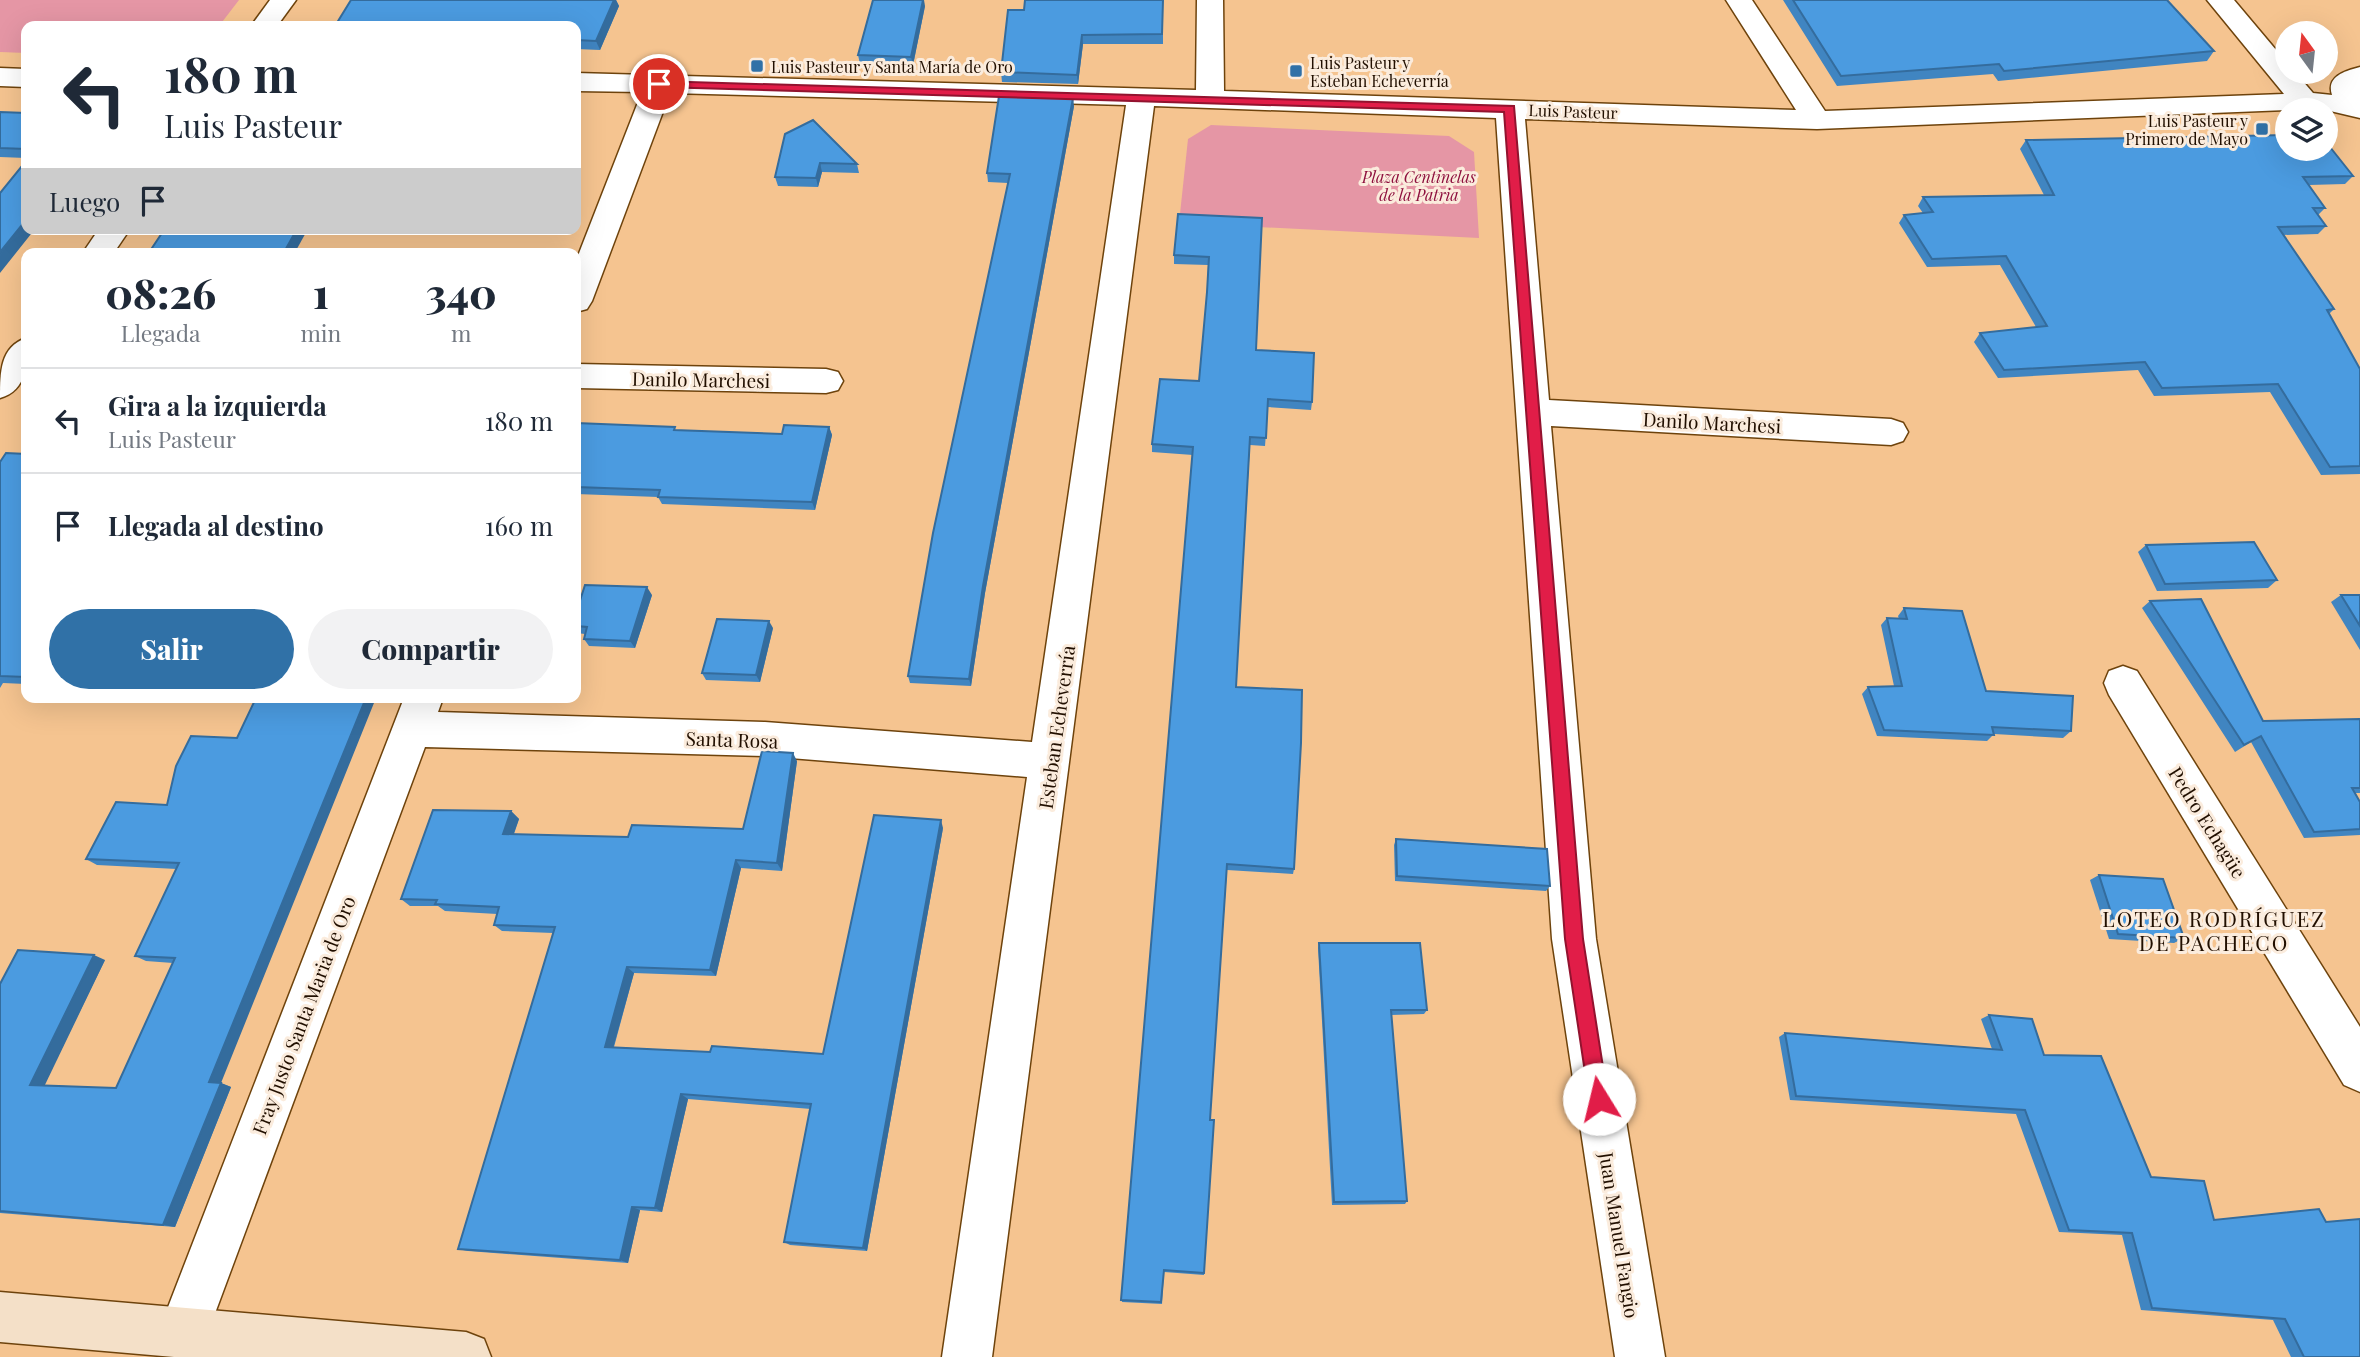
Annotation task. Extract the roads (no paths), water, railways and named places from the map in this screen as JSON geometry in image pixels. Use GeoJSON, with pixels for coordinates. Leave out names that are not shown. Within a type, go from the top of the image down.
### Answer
{"type":"FeatureCollection","features":[{"type":"Feature","properties":{"kind":"main road"},"geometry":{"type":"LineString","coordinates":[[0,1318],[183,1333],[363,1353],[466,1357]]}},
{"type":"Feature","properties":{"kind":"street"},"geometry":{"type":"LineString","coordinates":[[268,21],[283,0]]}},
{"type":"Feature","properties":{"kind":"street"},"geometry":{"type":"LineString","coordinates":[[1210,0],[1210,99]]}},
{"type":"Feature","properties":{"kind":"street"},"geometry":{"type":"LineString","coordinates":[[1740,0],[1817,120]]}},
{"type":"Feature","properties":{"kind":"street"},"geometry":{"type":"LineString","coordinates":[[2220,0],[2342,98]]}},
{"type":"Feature","properties":{"kind":"street"},"geometry":{"type":"LineString","coordinates":[[0,77],[21,78]]}},
{"type":"Feature","properties":{"kind":"street","name":"Luis Pasteur"},"geometry":{"type":"LineString","coordinates":[[581,82],[1141,96],[1817,120],[2342,98]]}},
{"type":"Feature","properties":{"kind":"street"},"geometry":{"type":"LineString","coordinates":[[581,288],[659,84]]}},
{"type":"Feature","properties":{"kind":"street","name":"Esteban Echeverría"},"geometry":{"type":"LineString","coordinates":[[967,1357],[1141,96]]}},
{"type":"Feature","properties":{"kind":"street","name":"Juan Manuel Fangio"},"geometry":{"type":"LineString","coordinates":[[1510,109],[1574,939],[1640,1357]]}},
{"type":"Feature","properties":{"kind":"street"},"geometry":{"type":"LineString","coordinates":[[0,386],[19,354]]}},
{"type":"Feature","properties":{"kind":"street","name":"Danilo Marchesi"},"geometry":{"type":"LineString","coordinates":[[581,376],[827,381]]}},
{"type":"Feature","properties":{"kind":"street","name":"Danilo Marchesi"},"geometry":{"type":"LineString","coordinates":[[1533,412],[1891,432]]}},
{"type":"Feature","properties":{"kind":"street","name":"Pedro Echagüe"},"geometry":{"type":"LineString","coordinates":[[2123,683],[2360,1069]]}},
{"type":"Feature","properties":{"kind":"street","name":"Santa Rosa"},"geometry":{"type":"LineString","coordinates":[[419,714],[1051,761]]}},
{"type":"Feature","properties":{"kind":"street","name":"Fray Justo Santa Maria de Oro"},"geometry":{"type":"LineString","coordinates":[[183,1333],[419,714]]}},
{"type":"Feature","properties":{"kind":"place","name":"Luis Pasteur y Santa María de Oro"},"geometry":{"type":"Point","coordinates":[757,66]}},
{"type":"Feature","properties":{"kind":"place","name":"Luis Pasteur y Esteban Echeverría"},"geometry":{"type":"Point","coordinates":[1296,71]}},
{"type":"Feature","properties":{"kind":"place","name":"Luis Pasteur y Primero de Mayo"},"geometry":{"type":"Point","coordinates":[2262,129]}},
{"type":"Feature","properties":{"kind":"district","name":"LOTEO RODRÍGUEZ DE PACHECO"},"geometry":{"type":"Point","coordinates":[2214,930]}},
{"type":"Feature","properties":{"kind":"park label","name":"Plaza Centinelas de la Patria"},"geometry":{"type":"Point","coordinates":[1419,185]}}]}
